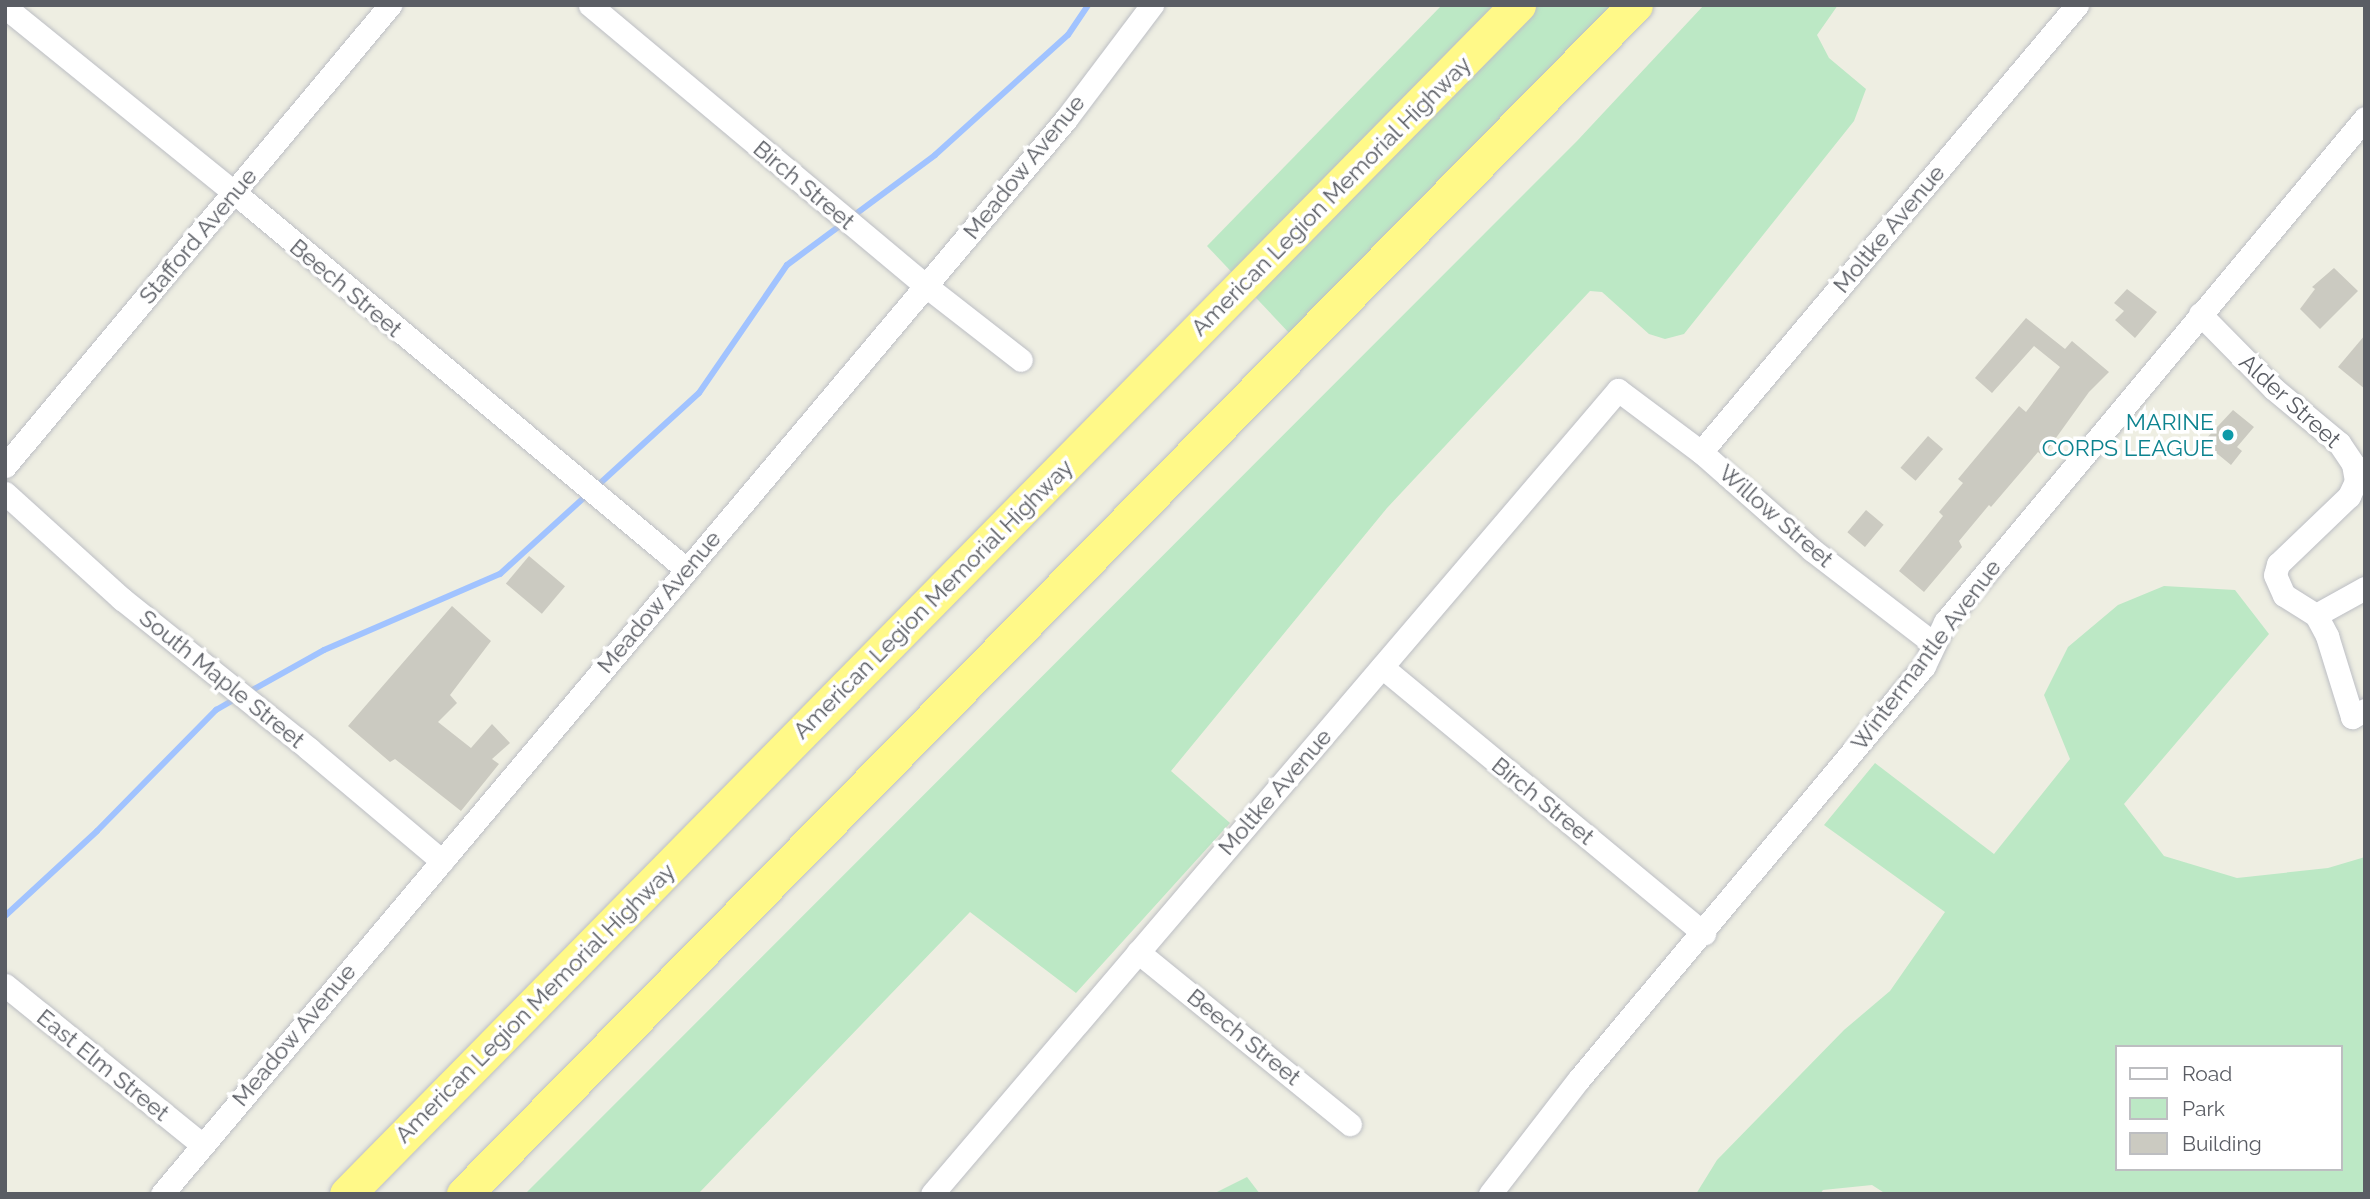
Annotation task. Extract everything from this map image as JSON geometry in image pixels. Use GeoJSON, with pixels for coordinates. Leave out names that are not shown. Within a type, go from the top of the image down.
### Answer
{"type":"FeatureCollection","features":[{"type":"Feature","properties":{"kind":"highway"},"geometry":{"type":"LineString","coordinates":[[1366,160],[1488,5]]}},
{"type":"Feature","properties":{"kind":"highway","name":"American Legion Memorial Highway"},"geometry":{"type":"LineString","coordinates":[[347,1194],[1518,5]]}},
{"type":"Feature","properties":{"kind":"highway"},"geometry":{"type":"LineString","coordinates":[[464,1194],[1635,5]]}},
{"type":"Feature","properties":{"kind":"street","name":"Stafford Avenue"},"geometry":{"type":"LineString","coordinates":[[5,466],[390,5]]}},
{"type":"Feature","properties":{"kind":"street","name":"Birch Street"},"geometry":{"type":"LineString","coordinates":[[590,5],[926,286],[1021,360]]}},
{"type":"Feature","properties":{"kind":"street","name":"Meadow Avenue"},"geometry":{"type":"LineString","coordinates":[[162,1194],[201,1144],[1066,119],[1152,5]]}},
{"type":"Feature","properties":{"kind":"street","name":"Moltke Avenue"},"geometry":{"type":"LineString","coordinates":[[1702,452],[2077,5]]}},
{"type":"Feature","properties":{"kind":"street","name":"Beech Street"},"geometry":{"type":"LineString","coordinates":[[5,7],[235,192],[686,569]]}},
{"type":"Feature","properties":{"kind":"street","name":"Wintermantle Avenue"},"geometry":{"type":"LineString","coordinates":[[1490,1194],[1580,1079],[1924,666],[1945,622],[2365,118]]}},
{"type":"Feature","properties":{"kind":"street","name":"Alder Street"},"geometry":{"type":"LineString","coordinates":[[2200,314],[2274,389],[2339,443],[2353,464],[2356,481],[2349,496],[2275,570],[2284,595],[2316,615]]}},
{"type":"Feature","properties":{"kind":"street","name":"Moltke Avenue"},"geometry":{"type":"LineString","coordinates":[[933,1194],[1618,390]]}},
{"type":"Feature","properties":{"kind":"street","name":"Willow Street"},"geometry":{"type":"LineString","coordinates":[[1618,390],[1702,452],[1812,550],[1934,644]]}},
{"type":"Feature","properties":{"kind":"street","name":"South Maple Street"},"geometry":{"type":"LineString","coordinates":[[5,493],[122,599],[309,749],[442,861]]}},
{"type":"Feature","properties":{"kind":"street"},"geometry":{"type":"LineString","coordinates":[[2365,588],[2316,615],[2327,636],[2353,717],[2365,710]]}},
{"type":"Feature","properties":{"kind":"street","name":"Birch Street"},"geometry":{"type":"LineString","coordinates":[[1382,667],[1704,933]]}},
{"type":"Feature","properties":{"kind":"street","name":"Beech Street"},"geometry":{"type":"LineString","coordinates":[[1138,952],[1350,1124]]}},
{"type":"Feature","properties":{"kind":"street","name":"East Elm Street"},"geometry":{"type":"LineString","coordinates":[[5,985],[201,1144]]}},
{"type":"Feature","properties":{"kind":"green space"},"geometry":{"type":"Polygon","coordinates":[[[1442,5],[1613,5],[1291,335],[1207,246],[1442,5]]]}},
{"type":"Feature","properties":{"kind":"green space"},"geometry":{"type":"Polygon","coordinates":[[[1704,5],[1838,5],[1817,35],[1829,58],[1866,89],[1854,121],[1684,334],[1665,339],[1649,334],[1602,292],[1590,291],[1387,508],[1171,771],[1230,823],[1076,993],[970,912],[698,1194],[525,1194],[1577,141],[1704,5]]]}},
{"type":"Feature","properties":{"kind":"green space"},"geometry":{"type":"Polygon","coordinates":[[[2164,586],[2235,590],[2269,634],[2124,804],[2164,856],[2237,878],[2328,868],[2365,857],[2365,1194],[1886,1194],[1872,1185],[1823,1190],[1820,1194],[1696,1194],[1717,1160],[1844,1030],[1890,991],[1945,912],[1824,825],[1875,763],[1994,854],[2070,759],[2044,695],[2068,647],[2118,605],[2164,586]]]}},
{"type":"Feature","properties":{"kind":"green space"},"geometry":{"type":"Polygon","coordinates":[[[1247,1177],[1260,1194],[1213,1194],[1247,1177]]]}},
{"type":"Feature","properties":{"kind":"building"},"geometry":{"type":"Polygon","coordinates":[[[2334,268],[2358,291],[2320,329],[2300,309],[2315,289],[2312,287],[2334,268]]]}},
{"type":"Feature","properties":{"kind":"building"},"geometry":{"type":"Polygon","coordinates":[[[2127,289],[2157,312],[2135,338],[2115,320],[2124,311],[2114,303],[2127,289]]]}},
{"type":"Feature","properties":{"kind":"building"},"geometry":{"type":"Polygon","coordinates":[[[2026,318],[2065,349],[2072,341],[2109,372],[2089,392],[2043,456],[2038,452],[1991,507],[1989,505],[1959,541],[1962,547],[1924,592],[1899,571],[1943,516],[1939,512],[1963,483],[1958,479],[2019,406],[2026,412],[2060,367],[2034,346],[1992,393],[1975,378],[2026,318]]]}},
{"type":"Feature","properties":{"kind":"building"},"geometry":{"type":"Polygon","coordinates":[[[2365,335],[2365,389],[2338,367],[2365,335]]]}},
{"type":"Feature","properties":{"kind":"building","name":"MARINE CORPS LEAGUE"},"geometry":{"type":"Polygon","coordinates":[[[2233,410],[2254,427],[2237,447],[2242,451],[2231,465],[2203,442],[2233,410]]]}},
{"type":"Feature","properties":{"kind":"building"},"geometry":{"type":"Polygon","coordinates":[[[1928,436],[1943,449],[1916,481],[1900,468],[1928,436]]]}},
{"type":"Feature","properties":{"kind":"building"},"geometry":{"type":"Polygon","coordinates":[[[1866,510],[1884,525],[1865,547],[1847,532],[1866,510]]]}},
{"type":"Feature","properties":{"kind":"building"},"geometry":{"type":"Polygon","coordinates":[[[529,556],[565,586],[542,614],[506,584],[529,556]]]}},
{"type":"Feature","properties":{"kind":"building"},"geometry":{"type":"Polygon","coordinates":[[[452,606],[491,641],[450,695],[457,703],[438,722],[471,748],[492,724],[510,743],[492,759],[499,764],[461,811],[395,759],[390,762],[348,726],[452,606]]]}},
{"type":"Feature","properties":{"kind":"waterway"},"geometry":{"type":"LineString","coordinates":[[596,487],[699,393],[787,265],[935,155],[1068,35],[1088,5]]}},
{"type":"Feature","properties":{"kind":"waterway"},"geometry":{"type":"LineString","coordinates":[[247,693],[324,650],[500,574],[588,494]]}},
{"type":"Feature","properties":{"kind":"waterway"},"geometry":{"type":"LineString","coordinates":[[5,916],[97,831],[216,710],[237,698]]}},
{"type":"Feature","properties":{"kind":"place","name":"MARINE CORPS LEAGUE"},"geometry":{"type":"Point","coordinates":[2228,435]}}]}
